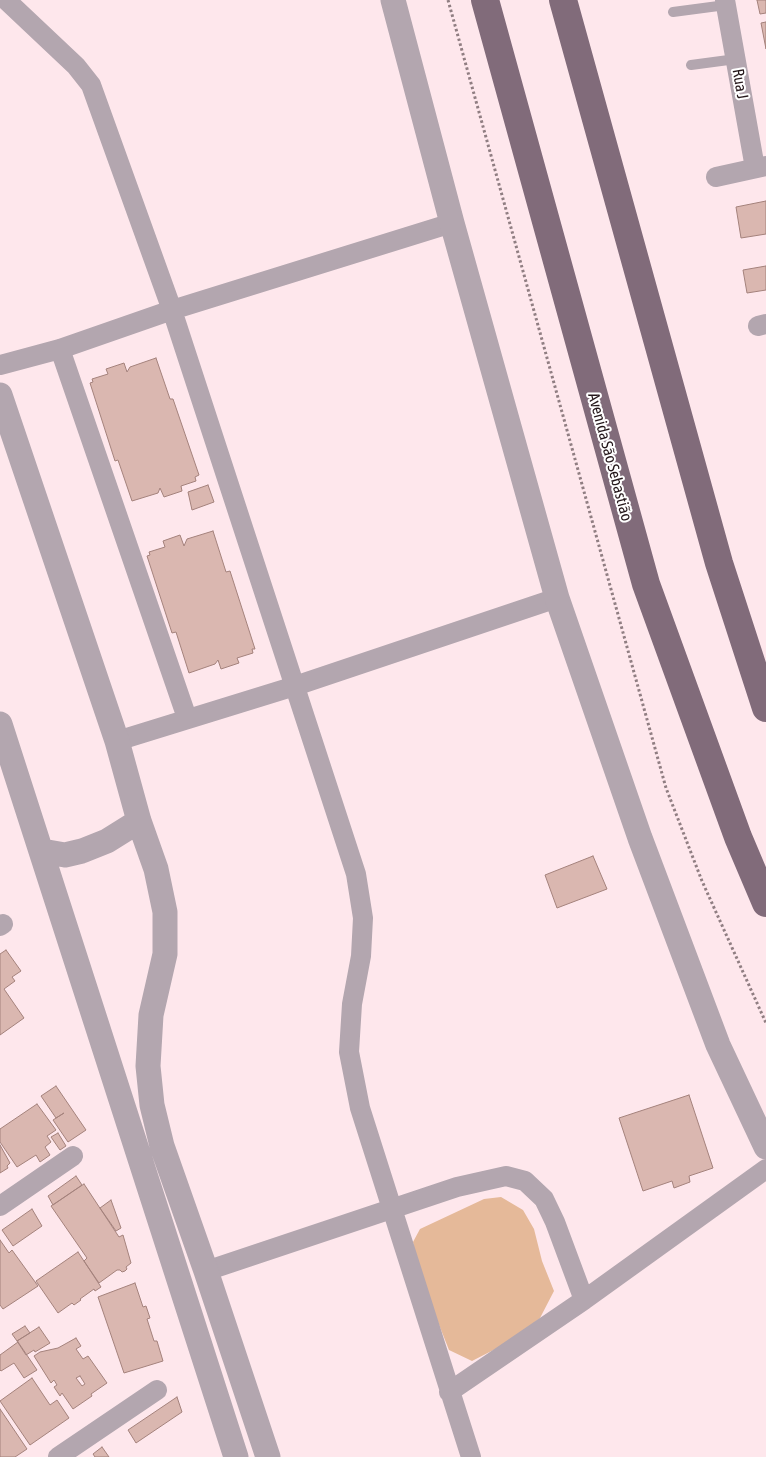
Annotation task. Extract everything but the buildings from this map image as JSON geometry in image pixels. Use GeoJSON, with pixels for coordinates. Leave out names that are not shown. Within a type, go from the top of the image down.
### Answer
{"type":"FeatureCollection","features":[{"type":"Feature","properties":{"kind":"main road","name":"Avenida São Sebastião"},"geometry":{"type":"LineString","coordinates":[[485,0],[646,584],[735,827],[766,903]]}},
{"type":"Feature","properties":{"kind":"main road"},"geometry":{"type":"LineString","coordinates":[[563,0],[719,563],[766,708]]}},
{"type":"Feature","properties":{"kind":"street"},"geometry":{"type":"LineString","coordinates":[[6,0],[64,54],[91,85],[172,310],[356,874],[363,918],[361,956],[352,1004],[349,1052],[360,1108],[471,1457]]}},
{"type":"Feature","properties":{"kind":"street"},"geometry":{"type":"LineString","coordinates":[[393,0],[452,223],[557,598],[640,838],[718,1045],[766,1147]]}},
{"type":"Feature","properties":{"kind":"street","name":"Rua J"},"geometry":{"type":"LineString","coordinates":[[726,2],[736,59],[760,167]]}},
{"type":"Feature","properties":{"kind":"street"},"geometry":{"type":"LineString","coordinates":[[716,177],[760,167]]}},
{"type":"Feature","properties":{"kind":"street"},"geometry":{"type":"LineString","coordinates":[[0,365],[60,349],[172,310],[452,223]]}},
{"type":"Feature","properties":{"kind":"street"},"geometry":{"type":"LineString","coordinates":[[60,349],[187,718]]}},
{"type":"Feature","properties":{"kind":"street"},"geometry":{"type":"LineString","coordinates":[[0,396],[117,741],[156,869],[165,912],[165,954],[151,1015],[148,1057],[152,1105],[162,1146],[268,1457]]}},
{"type":"Feature","properties":{"kind":"street"},"geometry":{"type":"LineString","coordinates":[[117,741],[295,686],[557,598]]}},
{"type":"Feature","properties":{"kind":"street"},"geometry":{"type":"LineString","coordinates":[[0,724],[236,1457]]}},
{"type":"Feature","properties":{"kind":"street"},"geometry":{"type":"LineString","coordinates":[[42,851],[65,855],[82,852],[107,841],[140,821]]}},
{"type":"Feature","properties":{"kind":"street"},"geometry":{"type":"LineString","coordinates":[[0,1206],[72,1156]]}},
{"type":"Feature","properties":{"kind":"street"},"geometry":{"type":"LineString","coordinates":[[449,1392],[584,1300],[766,1169]]}},
{"type":"Feature","properties":{"kind":"street"},"geometry":{"type":"LineString","coordinates":[[206,1271],[457,1187],[506,1176],[525,1181],[544,1199],[555,1222],[584,1300]]}},
{"type":"Feature","properties":{"kind":"street"},"geometry":{"type":"LineString","coordinates":[[58,1457],[157,1390]]}},
{"type":"Feature","properties":{"kind":"lane"},"geometry":{"type":"LineString","coordinates":[[673,12],[726,2]]}},
{"type":"Feature","properties":{"kind":"lane"},"geometry":{"type":"LineString","coordinates":[[691,65],[736,59]]}},
{"type":"Feature","properties":{"kind":"path"},"geometry":{"type":"LineString","coordinates":[[448,0],[666,788],[702,881],[766,1023]]}},
{"type":"Feature","properties":{"kind":"shaded area"},"geometry":{"type":"Polygon","coordinates":[[[501,1197],[523,1210],[534,1229],[542,1261],[554,1291],[540,1318],[513,1340],[472,1361],[449,1350],[421,1279],[413,1242],[420,1229],[484,1199],[501,1197]]]}}]}
